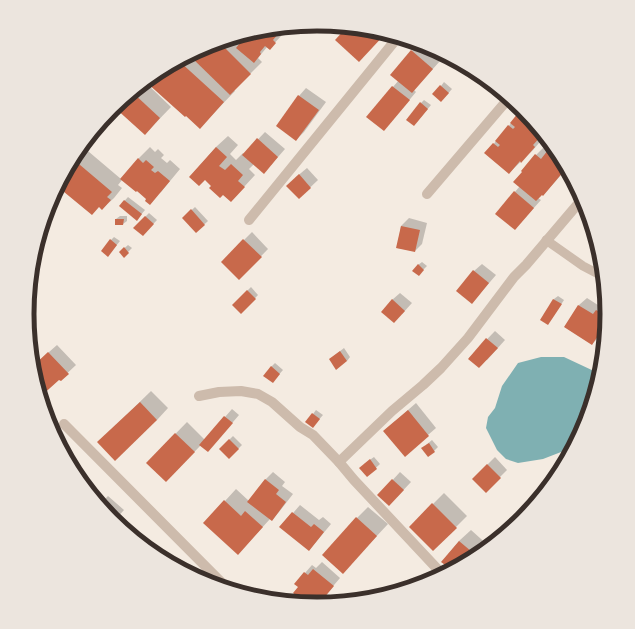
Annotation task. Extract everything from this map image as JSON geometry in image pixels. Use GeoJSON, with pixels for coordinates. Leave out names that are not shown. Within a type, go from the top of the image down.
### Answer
{"type":"FeatureCollection","features":[{"type":"Feature","properties":{"kind":"street"},"geometry":{"type":"LineString","coordinates":[[249,220],[394,42]]}},
{"type":"Feature","properties":{"kind":"street"},"geometry":{"type":"LineString","coordinates":[[427,194],[505,102]]}},
{"type":"Feature","properties":{"kind":"street"},"geometry":{"type":"LineString","coordinates":[[339,462],[392,411],[441,368],[468,338],[514,277],[578,204]]}},
{"type":"Feature","properties":{"kind":"street"},"geometry":{"type":"LineString","coordinates":[[199,396],[219,392],[241,391],[258,394],[272,402],[300,426],[313,434],[439,571]]}},
{"type":"Feature","properties":{"kind":"street"},"geometry":{"type":"LineString","coordinates":[[64,424],[219,580]]}},
{"type":"Feature","properties":{"kind":"lane"},"geometry":{"type":"LineString","coordinates":[[546,240],[583,266],[598,273]]}},
{"type":"Feature","properties":{"kind":"water"},"geometry":{"type":"Polygon","coordinates":[[[541,357],[564,357],[596,372],[586,406],[566,450],[543,459],[518,463],[506,459],[497,450],[486,428],[488,417],[495,408],[502,386],[518,363],[541,357]]]}},
{"type":"Feature","properties":{"kind":"building"},"geometry":{"type":"Polygon","coordinates":[[[342,32],[355,33],[381,38],[359,62],[335,40],[342,32]]]}},
{"type":"Feature","properties":{"kind":"building"},"geometry":{"type":"Polygon","coordinates":[[[278,34],[273,40],[276,43],[270,50],[265,46],[254,63],[236,48],[241,42],[262,36],[278,34]]]}},
{"type":"Feature","properties":{"kind":"building"},"geometry":{"type":"Polygon","coordinates":[[[224,47],[251,74],[230,95],[193,59],[224,47]]]}},
{"type":"Feature","properties":{"kind":"building"},"geometry":{"type":"Polygon","coordinates":[[[411,50],[433,69],[412,93],[390,75],[411,50]]]}},
{"type":"Feature","properties":{"kind":"building"},"geometry":{"type":"Polygon","coordinates":[[[183,65],[224,102],[200,129],[186,116],[185,117],[150,86],[183,65]]]}},
{"type":"Feature","properties":{"kind":"building"},"geometry":{"type":"Polygon","coordinates":[[[440,85],[449,93],[441,102],[432,94],[440,85]]]}},
{"type":"Feature","properties":{"kind":"building"},"geometry":{"type":"Polygon","coordinates":[[[392,86],[410,100],[384,131],[366,117],[392,86]]]}},
{"type":"Feature","properties":{"kind":"building"},"geometry":{"type":"Polygon","coordinates":[[[298,95],[319,110],[296,141],[276,126],[298,95]]]}},
{"type":"Feature","properties":{"kind":"building"},"geometry":{"type":"Polygon","coordinates":[[[137,96],[160,118],[145,135],[119,112],[137,96]]]}},
{"type":"Feature","properties":{"kind":"building"},"geometry":{"type":"Polygon","coordinates":[[[420,102],[428,109],[414,126],[406,120],[420,102]]]}},
{"type":"Feature","properties":{"kind":"building"},"geometry":{"type":"Polygon","coordinates":[[[518,114],[539,138],[533,145],[535,147],[509,174],[484,153],[493,143],[498,147],[500,145],[495,141],[508,125],[513,129],[515,127],[510,123],[518,114]]]}},
{"type":"Feature","properties":{"kind":"building"},"geometry":{"type":"Polygon","coordinates":[[[257,138],[278,157],[264,174],[242,155],[257,138]]]}},
{"type":"Feature","properties":{"kind":"building"},"geometry":{"type":"Polygon","coordinates":[[[216,147],[227,157],[219,166],[225,170],[231,164],[243,175],[238,181],[245,187],[231,202],[223,195],[220,198],[209,188],[211,186],[205,180],[199,186],[189,177],[216,147]]]}},
{"type":"Feature","properties":{"kind":"building"},"geometry":{"type":"Polygon","coordinates":[[[548,150],[563,173],[543,196],[542,195],[536,201],[513,182],[535,154],[541,159],[548,150]]]}},
{"type":"Feature","properties":{"kind":"building"},"geometry":{"type":"Polygon","coordinates":[[[138,158],[143,163],[146,160],[154,167],[151,170],[155,173],[158,171],[170,181],[150,205],[137,191],[136,192],[120,179],[138,158]]]}},
{"type":"Feature","properties":{"kind":"building"},"geometry":{"type":"Polygon","coordinates":[[[78,163],[112,192],[107,197],[111,200],[102,210],[99,207],[92,215],[62,191],[78,163]]]}},
{"type":"Feature","properties":{"kind":"building"},"geometry":{"type":"Polygon","coordinates":[[[299,174],[311,188],[299,199],[286,186],[299,174]]]}},
{"type":"Feature","properties":{"kind":"building"},"geometry":{"type":"Polygon","coordinates":[[[514,191],[534,208],[515,230],[495,214],[514,191]]]}},
{"type":"Feature","properties":{"kind":"building"},"geometry":{"type":"Polygon","coordinates":[[[124,200],[142,214],[137,221],[119,206],[124,200]]]}},
{"type":"Feature","properties":{"kind":"building"},"geometry":{"type":"Polygon","coordinates":[[[191,209],[205,225],[196,233],[182,218],[191,209]]]}},
{"type":"Feature","properties":{"kind":"building"},"geometry":{"type":"Polygon","coordinates":[[[145,216],[154,224],[143,236],[133,228],[145,216]]]}},
{"type":"Feature","properties":{"kind":"building"},"geometry":{"type":"Polygon","coordinates":[[[115,219],[124,219],[123,225],[115,225],[115,219]]]}},
{"type":"Feature","properties":{"kind":"building"},"geometry":{"type":"Polygon","coordinates":[[[401,226],[420,230],[415,252],[396,248],[401,226]]]}},
{"type":"Feature","properties":{"kind":"building"},"geometry":{"type":"Polygon","coordinates":[[[110,239],[117,245],[108,257],[101,251],[110,239]]]}},
{"type":"Feature","properties":{"kind":"building"},"geometry":{"type":"Polygon","coordinates":[[[243,239],[262,257],[239,280],[221,262],[243,239]]]}},
{"type":"Feature","properties":{"kind":"building"},"geometry":{"type":"Polygon","coordinates":[[[124,247],[129,253],[124,258],[119,252],[124,247]]]}},
{"type":"Feature","properties":{"kind":"building"},"geometry":{"type":"Polygon","coordinates":[[[418,264],[424,270],[419,276],[412,271],[418,264]]]}},
{"type":"Feature","properties":{"kind":"building"},"geometry":{"type":"Polygon","coordinates":[[[473,270],[489,283],[472,304],[456,291],[473,270]]]}},
{"type":"Feature","properties":{"kind":"building"},"geometry":{"type":"Polygon","coordinates":[[[247,290],[256,299],[241,314],[232,305],[247,290]]]}},
{"type":"Feature","properties":{"kind":"building"},"geometry":{"type":"Polygon","coordinates":[[[392,299],[405,311],[394,323],[381,312],[392,299]]]}},
{"type":"Feature","properties":{"kind":"building"},"geometry":{"type":"Polygon","coordinates":[[[553,299],[562,304],[548,325],[540,320],[553,299]]]}},
{"type":"Feature","properties":{"kind":"building"},"geometry":{"type":"Polygon","coordinates":[[[578,305],[593,314],[596,310],[601,313],[600,333],[592,345],[564,327],[578,305]]]}},
{"type":"Feature","properties":{"kind":"building"},"geometry":{"type":"Polygon","coordinates":[[[486,338],[498,348],[479,368],[468,359],[486,338]]]}},
{"type":"Feature","properties":{"kind":"building"},"geometry":{"type":"Polygon","coordinates":[[[340,351],[347,361],[336,370],[329,359],[340,351]]]}},
{"type":"Feature","properties":{"kind":"building"},"geometry":{"type":"Polygon","coordinates":[[[48,352],[69,374],[61,381],[59,380],[45,392],[38,362],[48,352]]]}},
{"type":"Feature","properties":{"kind":"building"},"geometry":{"type":"Polygon","coordinates":[[[271,366],[280,374],[273,383],[263,376],[271,366]]]}},
{"type":"Feature","properties":{"kind":"building"},"geometry":{"type":"Polygon","coordinates":[[[140,402],[157,420],[115,461],[97,442],[140,402]]]}},
{"type":"Feature","properties":{"kind":"building"},"geometry":{"type":"Polygon","coordinates":[[[408,410],[429,436],[405,457],[383,431],[408,410]]]}},
{"type":"Feature","properties":{"kind":"building"},"geometry":{"type":"Polygon","coordinates":[[[312,413],[320,419],[313,428],[305,422],[312,413]]]}},
{"type":"Feature","properties":{"kind":"building"},"geometry":{"type":"Polygon","coordinates":[[[224,416],[233,423],[208,452],[199,445],[224,416]]]}},
{"type":"Feature","properties":{"kind":"building"},"geometry":{"type":"Polygon","coordinates":[[[175,433],[195,452],[166,482],[146,463],[175,433]]]}},
{"type":"Feature","properties":{"kind":"building"},"geometry":{"type":"Polygon","coordinates":[[[229,439],[239,449],[229,459],[219,449],[229,439]]]}},
{"type":"Feature","properties":{"kind":"building"},"geometry":{"type":"Polygon","coordinates":[[[429,443],[435,452],[428,457],[421,448],[429,443]]]}},
{"type":"Feature","properties":{"kind":"building"},"geometry":{"type":"Polygon","coordinates":[[[370,459],[377,469],[367,477],[359,468],[370,459]]]}},
{"type":"Feature","properties":{"kind":"building"},"geometry":{"type":"Polygon","coordinates":[[[487,464],[501,478],[486,493],[472,479],[487,464]]]}},
{"type":"Feature","properties":{"kind":"building"},"geometry":{"type":"Polygon","coordinates":[[[265,479],[279,490],[276,494],[286,502],[272,521],[247,502],[265,479]]]}},
{"type":"Feature","properties":{"kind":"building"},"geometry":{"type":"Polygon","coordinates":[[[392,479],[404,490],[389,506],[377,495],[392,479]]]}},
{"type":"Feature","properties":{"kind":"building"},"geometry":{"type":"Polygon","coordinates":[[[224,500],[241,516],[245,511],[263,527],[238,555],[203,523],[224,500]]]}},
{"type":"Feature","properties":{"kind":"building"},"geometry":{"type":"Polygon","coordinates":[[[432,503],[457,528],[433,551],[409,527],[432,503]]]}},
{"type":"Feature","properties":{"kind":"building"},"geometry":{"type":"Polygon","coordinates":[[[292,512],[311,527],[314,524],[324,532],[309,551],[279,527],[292,512]]]}},
{"type":"Feature","properties":{"kind":"building"},"geometry":{"type":"Polygon","coordinates":[[[356,517],[377,536],[343,574],[322,555],[356,517]]]}},
{"type":"Feature","properties":{"kind":"building"},"geometry":{"type":"Polygon","coordinates":[[[459,541],[472,552],[447,567],[441,562],[459,541]]]}},
{"type":"Feature","properties":{"kind":"building"},"geometry":{"type":"Polygon","coordinates":[[[313,569],[334,586],[324,598],[298,597],[293,593],[298,587],[294,584],[304,572],[308,575],[313,569]]]}}]}
